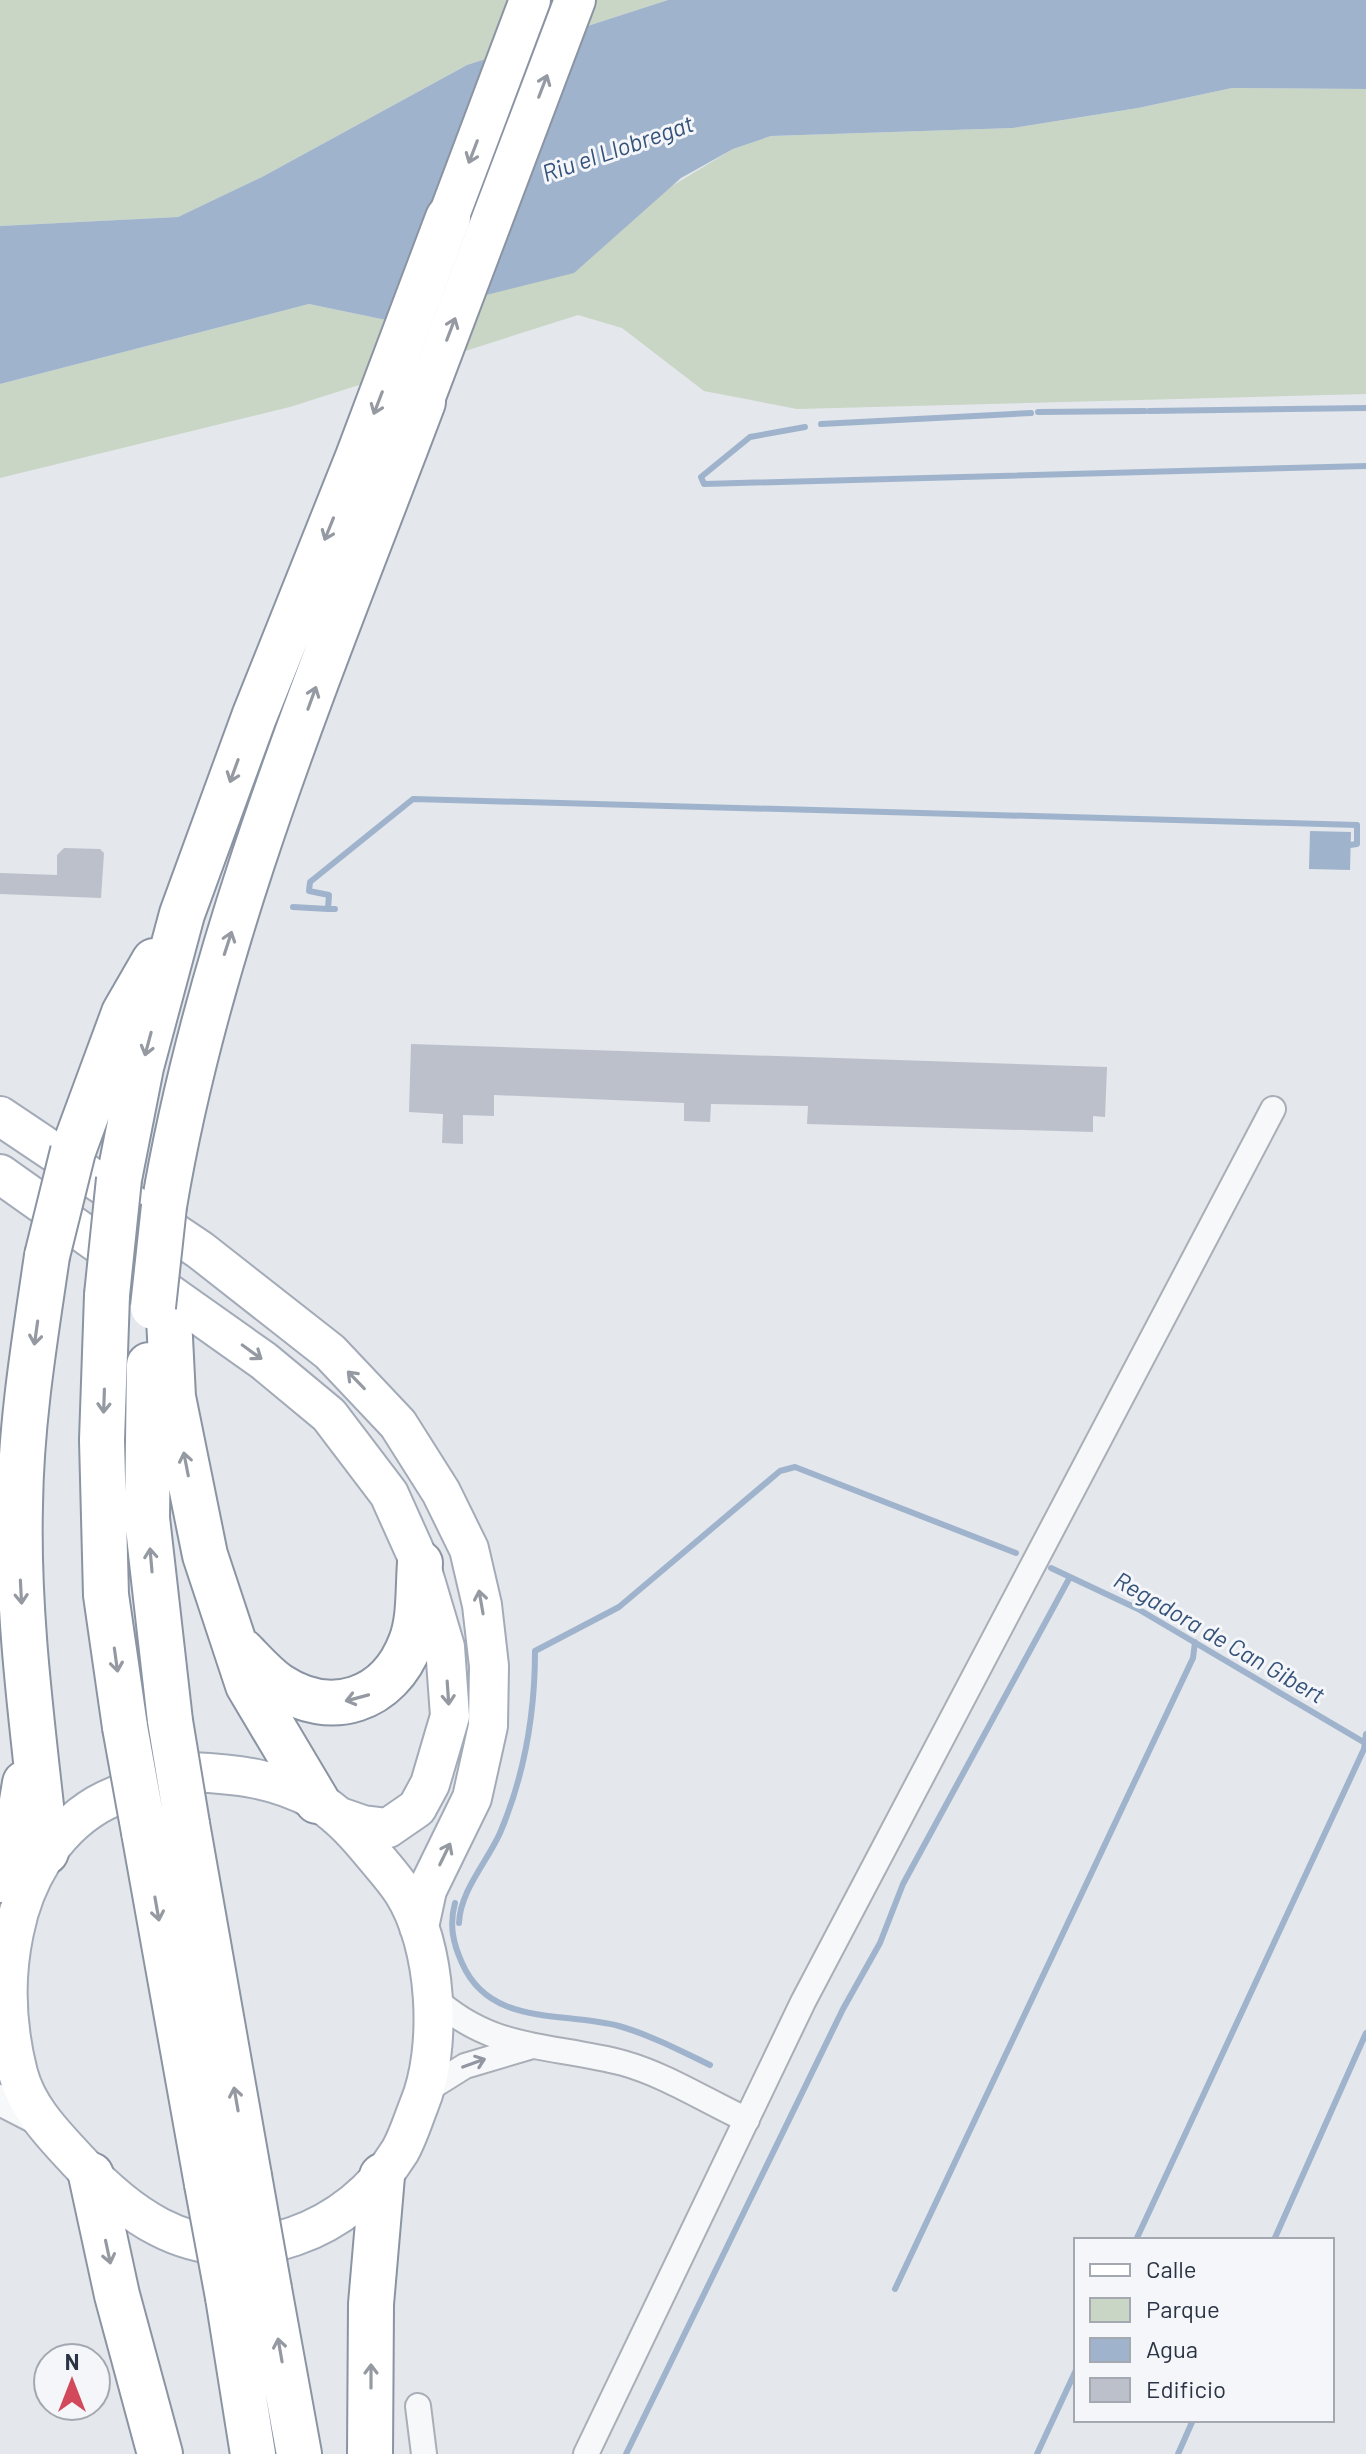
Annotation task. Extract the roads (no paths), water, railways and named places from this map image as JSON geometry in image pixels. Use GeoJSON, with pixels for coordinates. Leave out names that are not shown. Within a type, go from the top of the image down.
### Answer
{"type":"FeatureCollection","features":[{"type":"Feature","properties":{"kind":"highway"},"geometry":{"type":"LineString","coordinates":[[299,2454],[248,2293],[207,2184],[125,1727],[106,1595],[102,1440],[107,1295],[119,1179],[141,1067],[182,914],[254,717],[358,457],[530,0]]}},
{"type":"Feature","properties":{"kind":"highway"},"geometry":{"type":"LineString","coordinates":[[253,2454],[248,2293],[249,2176],[170,1721],[147,1518],[146,1414],[161,1313],[180,1112],[204,1017],[287,767],[575,0]]}},
{"type":"Feature","properties":{"kind":"highway"},"geometry":{"type":"LineString","coordinates":[[46,1852],[20,1594],[20,1503],[26,1405],[47,1256],[73,1151],[124,1013],[182,914]]}},
{"type":"Feature","properties":{"kind":"highway"},"geometry":{"type":"LineString","coordinates":[[161,1313],[173,1397],[205,1555],[238,1646],[248,1685],[327,1808]]}},
{"type":"Feature","properties":{"kind":"highway"},"geometry":{"type":"LineString","coordinates":[[238,1646],[276,1684],[299,1696],[322,1702],[341,1702],[378,1691],[390,1682],[412,1640],[420,1563]]}},
{"type":"Feature","properties":{"kind":"highway"},"geometry":{"type":"LineString","coordinates":[[0,1880],[17,1831],[34,1734]]}},
{"type":"Feature","properties":{"kind":"highway"},"geometry":{"type":"LineString","coordinates":[[91,2175],[117,2295],[160,2454]]}},
{"type":"Feature","properties":{"kind":"highway"},"geometry":{"type":"LineString","coordinates":[[370,2454],[371,2304],[382,2176]]}},
{"type":"Feature","properties":{"kind":"main road"},"geometry":{"type":"LineString","coordinates":[[0,1116],[200,1250],[330,1352],[398,1424],[441,1492],[469,1549],[482,1605],[489,1666],[488,1726],[472,1798],[427,1890],[419,1927]]}},
{"type":"Feature","properties":{"kind":"main road"},"geometry":{"type":"LineString","coordinates":[[0,1174],[264,1361],[329,1415],[389,1494],[420,1563],[445,1647],[450,1716],[430,1784],[417,1808],[388,1828],[363,1825],[284,1786],[245,1774],[191,1772],[99,1804],[71,1824],[46,1852],[19,1905],[3,1992],[18,2075],[39,2120],[125,2206],[162,2229],[221,2245],[272,2243],[301,2235],[342,2214],[382,2176],[401,2149],[425,2091],[434,2046],[433,1997],[419,1927],[404,1893],[327,1808]]}},
{"type":"Feature","properties":{"kind":"street"},"geometry":{"type":"LineString","coordinates":[[586,2454],[803,2002],[1273,1109]]}},
{"type":"Feature","properties":{"kind":"street"},"geometry":{"type":"LineString","coordinates":[[433,1997],[455,2018],[476,2030],[529,2047],[625,2064],[747,2120]]}},
{"type":"Feature","properties":{"kind":"street"},"geometry":{"type":"LineString","coordinates":[[425,2091],[465,2066],[529,2047]]}},
{"type":"Feature","properties":{"kind":"street"},"geometry":{"type":"LineString","coordinates":[[0,2100],[39,2120]]}},
{"type":"Feature","properties":{"kind":"street"},"geometry":{"type":"LineString","coordinates":[[418,2406],[424,2454]]}},
{"type":"Feature","properties":{"kind":"water","name":"Riu el Llobregat"},"geometry":{"type":"Polygon","coordinates":[[[668,0],[1366,0],[1366,89],[1232,88],[1138,108],[1013,128],[771,136],[733,149],[681,178],[574,273],[386,320],[309,304],[0,384],[0,226],[178,217],[262,177],[467,65],[668,0]]]}},
{"type":"Feature","properties":{"kind":"water"},"geometry":{"type":"Polygon","coordinates":[[[1310,831],[1351,832],[1350,870],[1309,869],[1310,831]]]}},
{"type":"Feature","properties":{"kind":"waterway"},"geometry":{"type":"LineString","coordinates":[[1149,411],[1366,408]]}},
{"type":"Feature","properties":{"kind":"waterway"},"geometry":{"type":"LineString","coordinates":[[1038,412],[1145,411]]}},
{"type":"Feature","properties":{"kind":"waterway"},"geometry":{"type":"LineString","coordinates":[[821,424],[1031,413]]}},
{"type":"Feature","properties":{"kind":"waterway"},"geometry":{"type":"LineString","coordinates":[[805,427],[750,437],[701,477],[704,484],[1366,466]]}},
{"type":"Feature","properties":{"kind":"waterway"},"geometry":{"type":"LineString","coordinates":[[335,909],[328,909],[329,895],[309,891],[310,882],[413,799],[1357,825],[1357,844],[1350,845]]}},
{"type":"Feature","properties":{"kind":"waterway"},"geometry":{"type":"LineString","coordinates":[[293,907],[328,909]]}},
{"type":"Feature","properties":{"kind":"waterway","name":"Regadora de Can Gibert"},"geometry":{"type":"LineString","coordinates":[[459,1923],[464,1900],[495,1844],[516,1789],[531,1721],[535,1651],[619,1607],[780,1471],[795,1467],[1016,1553]]}},
{"type":"Feature","properties":{"kind":"waterway","name":"Regadora de Can Gibert"},"geometry":{"type":"LineString","coordinates":[[1051,1568],[1138,1609],[1365,1743]]}},
{"type":"Feature","properties":{"kind":"waterway"},"geometry":{"type":"LineString","coordinates":[[626,2454],[843,2009],[880,1943],[903,1884],[1070,1577]]}},
{"type":"Feature","properties":{"kind":"waterway"},"geometry":{"type":"LineString","coordinates":[[895,2289],[1193,1658],[1195,1642]]}},
{"type":"Feature","properties":{"kind":"waterway"},"geometry":{"type":"LineString","coordinates":[[1137,2238],[1364,1749],[1366,1734]]}},
{"type":"Feature","properties":{"kind":"waterway"},"geometry":{"type":"LineString","coordinates":[[455,1903],[452,1926],[459,1956],[474,1983],[490,1998],[530,2013],[619,2026],[710,2065]]}},
{"type":"Feature","properties":{"kind":"waterway"},"geometry":{"type":"LineString","coordinates":[[1275,2238],[1366,2033]]}},
{"type":"Feature","properties":{"kind":"waterway"},"geometry":{"type":"LineString","coordinates":[[1037,2454],[1074,2374]]}},
{"type":"Feature","properties":{"kind":"waterway"},"geometry":{"type":"LineString","coordinates":[[1178,2454],[1192,2422]]}}]}
